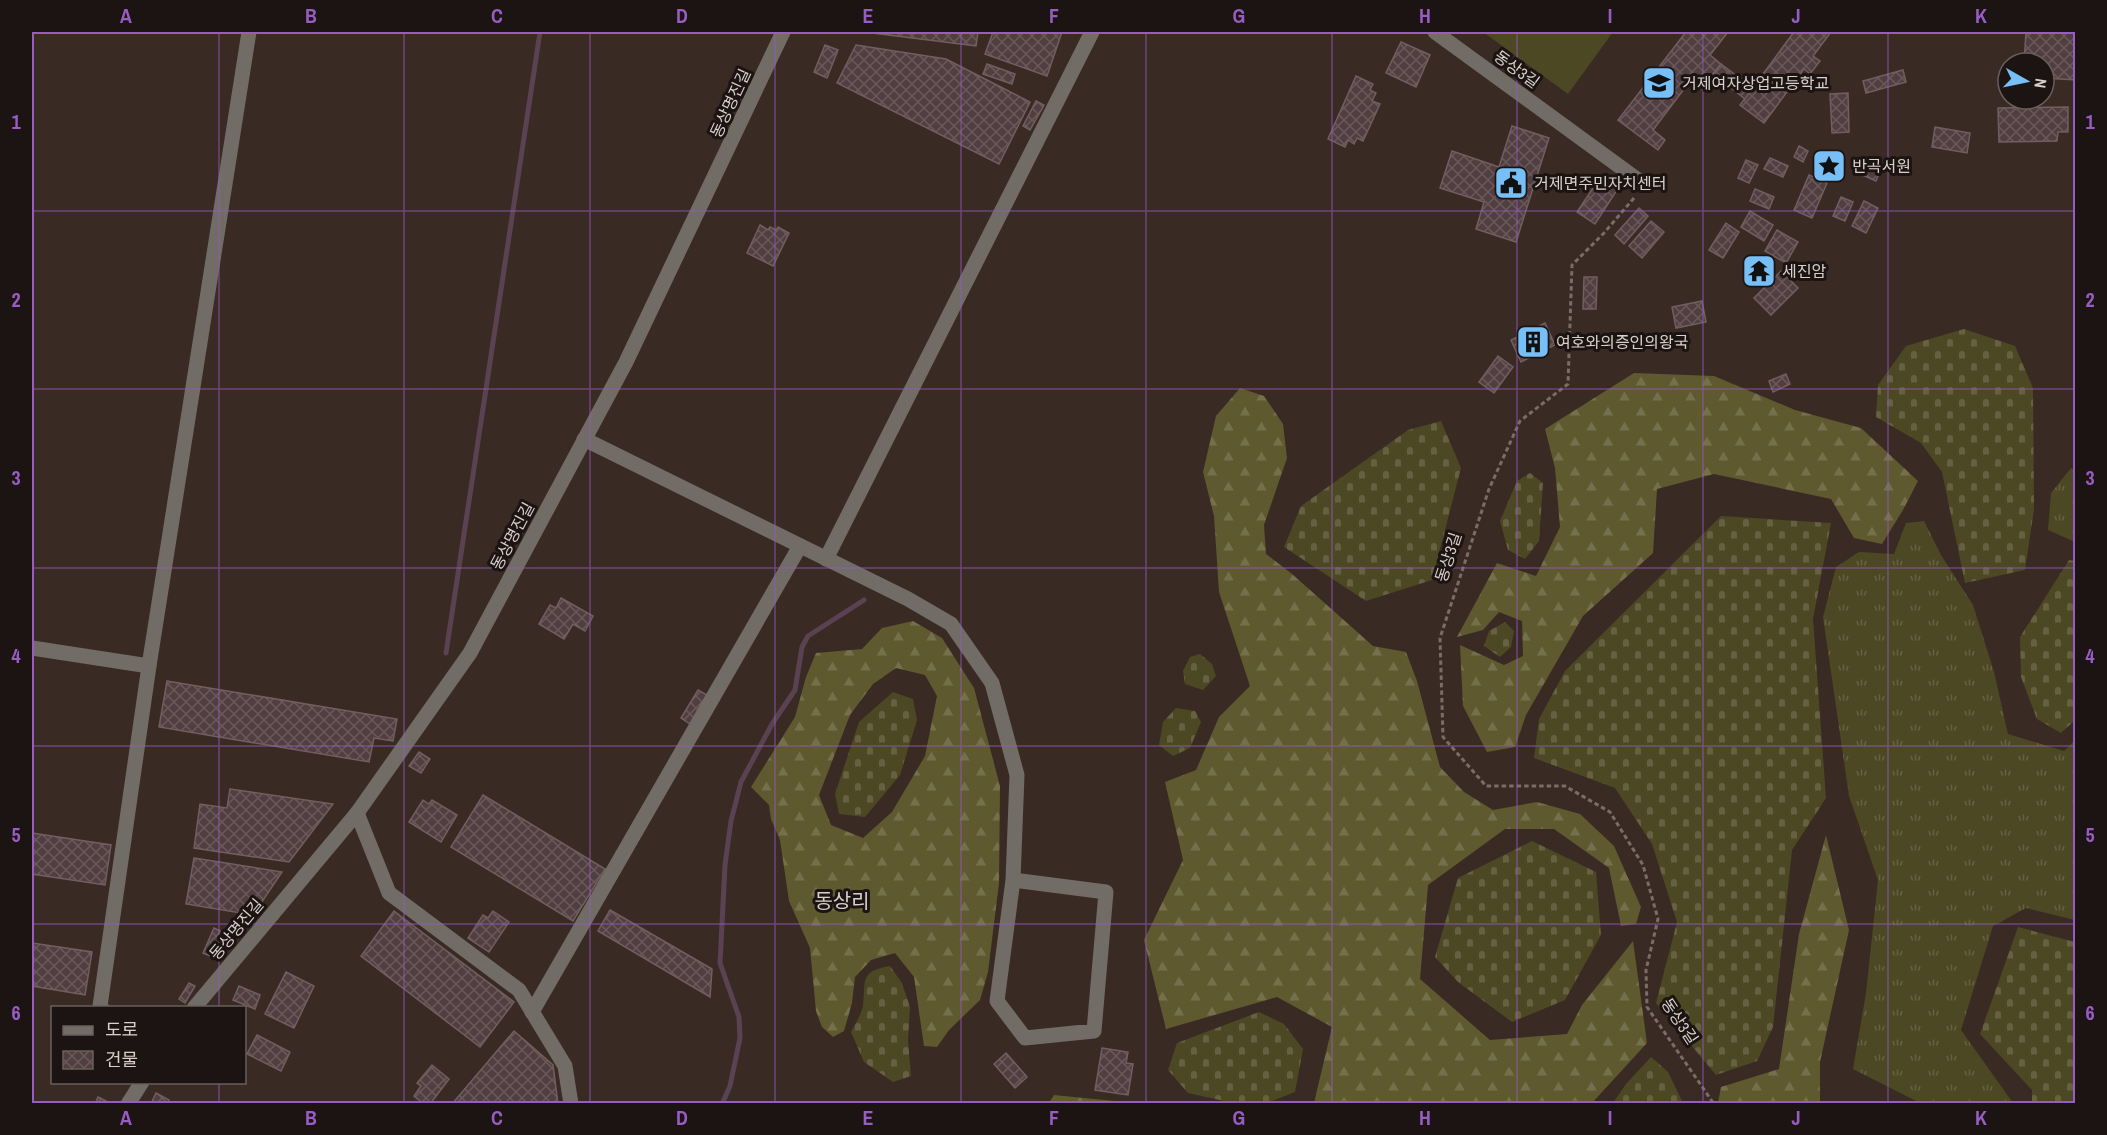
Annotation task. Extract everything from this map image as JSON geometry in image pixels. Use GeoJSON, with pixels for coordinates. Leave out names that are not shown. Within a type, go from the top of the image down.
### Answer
{"type":"FeatureCollection","features":[{"type":"Feature","properties":{"kind":"street"},"geometry":{"type":"LineString","coordinates":[[100,1006],[148,666],[249,32]]}},
{"type":"Feature","properties":{"kind":"street","name":"동상명진길"},"geometry":{"type":"LineString","coordinates":[[196,1006],[357,813],[470,653],[626,362],[783,32]]}},
{"type":"Feature","properties":{"kind":"street"},"geometry":{"type":"LineString","coordinates":[[826,559],[1092,32]]}},
{"type":"Feature","properties":{"kind":"street","name":"동상3길"},"geometry":{"type":"LineString","coordinates":[[1435,32],[1645,185]]}},
{"type":"Feature","properties":{"kind":"street"},"geometry":{"type":"LineString","coordinates":[[584,440],[908,599],[951,624],[992,683],[1017,775],[1013,880],[997,1001],[1025,1038],[1094,1031],[1106,892],[1013,880]]}},
{"type":"Feature","properties":{"kind":"street"},"geometry":{"type":"LineString","coordinates":[[532,1012],[800,546]]}},
{"type":"Feature","properties":{"kind":"street"},"geometry":{"type":"LineString","coordinates":[[32,648],[148,666]]}},
{"type":"Feature","properties":{"kind":"street"},"geometry":{"type":"LineString","coordinates":[[357,813],[389,893],[519,990],[565,1066],[571,1104]]}},
{"type":"Feature","properties":{"kind":"street"},"geometry":{"type":"LineString","coordinates":[[128,1104],[141,1084]]}},
{"type":"Feature","properties":{"kind":"path","name":"동상3길"},"geometry":{"type":"LineString","coordinates":[[1645,185],[1604,233],[1572,265],[1568,384],[1520,421],[1490,489],[1440,639],[1443,737],[1486,786],[1565,786],[1610,812],[1644,865],[1658,919],[1646,970],[1647,1007],[1714,1104]]}},
{"type":"Feature","properties":{"kind":"green space"},"geometry":{"type":"Polygon","coordinates":[[[1483,32],[1613,32],[1568,94],[1483,32]]]}},
{"type":"Feature","properties":{"kind":"green space"},"geometry":{"type":"Polygon","coordinates":[[[1964,329],[2015,346],[2033,388],[2034,509],[2025,570],[1965,583],[1942,472],[1921,443],[1876,417],[1878,385],[1906,346],[1964,329]]]}},
{"type":"Feature","properties":{"kind":"green space"},"geometry":{"type":"Polygon","coordinates":[[[1634,373],[1714,376],[1795,410],[1861,428],[1918,481],[1882,544],[1854,538],[1831,499],[1714,474],[1657,489],[1653,553],[1583,616],[1526,715],[1515,747],[1487,752],[1463,706],[1460,645],[1504,665],[1523,656],[1522,621],[1499,612],[1483,630],[1457,637],[1497,563],[1536,576],[1560,527],[1555,468],[1545,429],[1634,373]]]}},
{"type":"Feature","properties":{"kind":"green space"},"geometry":{"type":"Polygon","coordinates":[[[1240,388],[1264,396],[1283,424],[1287,458],[1264,525],[1266,554],[1373,646],[1406,652],[1417,681],[1440,767],[1464,792],[1493,810],[1537,802],[1580,814],[1614,846],[1641,907],[1636,924],[1621,926],[1609,868],[1554,829],[1505,829],[1428,885],[1420,979],[1490,1040],[1567,1034],[1582,1005],[1633,941],[1647,1043],[1592,1103],[1314,1103],[1332,1027],[1277,997],[1166,1029],[1144,940],[1183,860],[1165,782],[1196,770],[1219,717],[1250,686],[1219,592],[1214,516],[1203,472],[1216,416],[1240,388]]]}},
{"type":"Feature","properties":{"kind":"green space"},"geometry":{"type":"Polygon","coordinates":[[[1441,421],[1461,468],[1432,580],[1366,601],[1284,547],[1301,506],[1408,430],[1441,421]]]}},
{"type":"Feature","properties":{"kind":"green space"},"geometry":{"type":"Polygon","coordinates":[[[2071,468],[2075,470],[2075,542],[2048,530],[2051,493],[2071,468]]]}},
{"type":"Feature","properties":{"kind":"green space"},"geometry":{"type":"Polygon","coordinates":[[[1530,473],[1543,483],[1539,541],[1525,559],[1508,550],[1500,521],[1517,481],[1530,473]]]}},
{"type":"Feature","properties":{"kind":"green space"},"geometry":{"type":"Polygon","coordinates":[[[1721,516],[1831,523],[1813,619],[1826,798],[1792,850],[1773,1027],[1757,1061],[1716,1075],[1656,1003],[1677,922],[1652,844],[1615,788],[1534,758],[1539,719],[1565,671],[1721,516]]]}},
{"type":"Feature","properties":{"kind":"green space"},"geometry":{"type":"Polygon","coordinates":[[[1924,521],[1941,555],[1973,605],[1994,672],[2008,734],[2064,751],[2075,740],[2075,920],[2026,908],[1993,926],[1961,1030],[2013,1103],[1920,1103],[1853,1069],[1866,993],[1878,880],[1849,796],[1823,617],[1836,567],[1859,552],[1894,554],[1906,523],[1924,521]]]}},
{"type":"Feature","properties":{"kind":"green space"},"geometry":{"type":"Polygon","coordinates":[[[2069,560],[2076,561],[2075,720],[2061,733],[2037,719],[2021,677],[2020,637],[2069,560]]]}},
{"type":"Feature","properties":{"kind":"green space"},"geometry":{"type":"Polygon","coordinates":[[[913,621],[942,638],[974,688],[1000,786],[999,883],[988,972],[980,1000],[949,1030],[937,1047],[924,1046],[914,977],[895,953],[871,960],[855,977],[852,1003],[844,1031],[833,1037],[822,1027],[816,1011],[810,948],[789,901],[780,840],[771,819],[769,805],[751,787],[795,717],[806,677],[816,653],[862,649],[882,628],[913,621]],[[896,668],[873,684],[850,715],[819,795],[831,825],[863,838],[892,812],[925,756],[937,696],[925,675],[896,668]]]}},
{"type":"Feature","properties":{"kind":"green space"},"geometry":{"type":"Polygon","coordinates":[[[1505,622],[1514,631],[1511,647],[1500,657],[1484,646],[1489,631],[1505,622]]]}},
{"type":"Feature","properties":{"kind":"green space"},"geometry":{"type":"Polygon","coordinates":[[[1200,654],[1212,664],[1216,676],[1203,690],[1185,684],[1183,671],[1190,657],[1200,654]]]}},
{"type":"Feature","properties":{"kind":"green space"},"geometry":{"type":"Polygon","coordinates":[[[893,692],[913,699],[917,720],[900,775],[865,817],[839,814],[835,794],[859,722],[893,692]]]}},
{"type":"Feature","properties":{"kind":"green space"},"geometry":{"type":"Polygon","coordinates":[[[1176,708],[1195,711],[1201,722],[1190,748],[1173,756],[1159,745],[1163,722],[1176,708]]]}},
{"type":"Feature","properties":{"kind":"green space"},"geometry":{"type":"Polygon","coordinates":[[[1826,835],[1849,930],[1820,1062],[1820,1103],[1718,1103],[1721,1087],[1779,1069],[1799,934],[1826,835]]]}},
{"type":"Feature","properties":{"kind":"green space"},"geometry":{"type":"Polygon","coordinates":[[[1532,841],[1596,872],[1601,935],[1565,1000],[1512,1022],[1458,982],[1435,957],[1458,878],[1532,841]]]}},
{"type":"Feature","properties":{"kind":"green space"},"geometry":{"type":"Polygon","coordinates":[[[2018,927],[2075,942],[2075,1103],[2032,1103],[2032,1090],[1980,1034],[2018,927]]]}},
{"type":"Feature","properties":{"kind":"green space"},"geometry":{"type":"Polygon","coordinates":[[[890,966],[902,983],[910,1007],[908,1040],[911,1076],[893,1082],[864,1062],[851,1032],[863,1006],[866,978],[873,971],[890,966]]]}},
{"type":"Feature","properties":{"kind":"green space"},"geometry":{"type":"Polygon","coordinates":[[[1259,1012],[1284,1024],[1303,1049],[1295,1092],[1267,1103],[1233,1103],[1188,1093],[1168,1070],[1177,1043],[1259,1012]]]}},
{"type":"Feature","properties":{"kind":"green space"},"geometry":{"type":"Polygon","coordinates":[[[1651,1057],[1668,1072],[1683,1103],[1613,1103],[1626,1084],[1651,1057]]]}},
{"type":"Feature","properties":{"kind":"green space"},"geometry":{"type":"Polygon","coordinates":[[[1054,1095],[1134,1103],[1049,1103],[1054,1095]]]}},
{"type":"Feature","properties":{"kind":"building"},"geometry":{"type":"Polygon","coordinates":[[[864,32],[978,32],[976,46],[864,32]]]}},
{"type":"Feature","properties":{"kind":"building"},"geometry":{"type":"Polygon","coordinates":[[[993,32],[1062,32],[1047,76],[985,54],[993,32]]]}},
{"type":"Feature","properties":{"kind":"building"},"geometry":{"type":"Polygon","coordinates":[[[1686,32],[1728,32],[1710,55],[1721,64],[1701,89],[1690,81],[1653,130],[1665,140],[1658,150],[1618,120],[1686,32]]]}},
{"type":"Feature","properties":{"kind":"building"},"geometry":{"type":"Polygon","coordinates":[[[1794,32],[1831,32],[1813,56],[1820,61],[1810,74],[1804,69],[1764,123],[1740,105],[1794,32]]]}},
{"type":"Feature","properties":{"kind":"building"},"geometry":{"type":"Polygon","coordinates":[[[2026,32],[2076,32],[2076,80],[2056,79],[2056,51],[2025,51],[2026,32]]]}},
{"type":"Feature","properties":{"kind":"building"},"geometry":{"type":"Polygon","coordinates":[[[1401,42],[1430,55],[1416,87],[1386,73],[1401,42]]]}},
{"type":"Feature","properties":{"kind":"building"},"geometry":{"type":"Polygon","coordinates":[[[825,45],[838,50],[827,78],[814,72],[825,45]]]}},
{"type":"Feature","properties":{"kind":"building"},"geometry":{"type":"Polygon","coordinates":[[[856,45],[946,59],[1030,102],[999,164],[837,83],[856,45]]]}},
{"type":"Feature","properties":{"kind":"building"},"geometry":{"type":"Polygon","coordinates":[[[987,64],[1015,74],[1012,84],[983,74],[987,64]]]}},
{"type":"Feature","properties":{"kind":"building"},"geometry":{"type":"Polygon","coordinates":[[[1721,64],[1753,88],[1745,99],[1713,74],[1721,64]]]}},
{"type":"Feature","properties":{"kind":"building"},"geometry":{"type":"Polygon","coordinates":[[[1903,70],[1906,82],[1866,93],[1863,81],[1903,70]]]}},
{"type":"Feature","properties":{"kind":"building"},"geometry":{"type":"Polygon","coordinates":[[[1356,76],[1373,84],[1370,90],[1376,93],[1372,101],[1380,104],[1363,141],[1357,138],[1354,144],[1348,140],[1345,147],[1328,139],[1356,76]]]}},
{"type":"Feature","properties":{"kind":"building"},"geometry":{"type":"Polygon","coordinates":[[[1848,93],[1849,132],[1832,133],[1830,94],[1848,93]]]}},
{"type":"Feature","properties":{"kind":"building"},"geometry":{"type":"Polygon","coordinates":[[[1036,101],[1044,105],[1030,130],[1023,126],[1036,101]]]}},
{"type":"Feature","properties":{"kind":"building"},"geometry":{"type":"Polygon","coordinates":[[[2056,107],[2068,107],[2068,132],[2058,132],[2057,141],[1999,142],[1998,111],[2056,111],[2056,107]]]}},
{"type":"Feature","properties":{"kind":"building"},"geometry":{"type":"Polygon","coordinates":[[[1512,126],[1549,138],[1516,242],[1476,229],[1484,202],[1440,188],[1452,151],[1499,167],[1512,126]]]}},
{"type":"Feature","properties":{"kind":"building"},"geometry":{"type":"Polygon","coordinates":[[[1935,127],[1970,133],[1967,153],[1932,147],[1935,127]]]}},
{"type":"Feature","properties":{"kind":"building"},"geometry":{"type":"Polygon","coordinates":[[[1799,146],[1808,151],[1803,162],[1794,157],[1799,146]]]}},
{"type":"Feature","properties":{"kind":"building"},"geometry":{"type":"Polygon","coordinates":[[[1770,158],[1788,166],[1783,177],[1764,169],[1770,158]]]}},
{"type":"Feature","properties":{"kind":"building"},"geometry":{"type":"Polygon","coordinates":[[[1746,160],[1758,165],[1749,183],[1738,178],[1746,160]]]}},
{"type":"Feature","properties":{"kind":"building"},"geometry":{"type":"Polygon","coordinates":[[[1863,161],[1881,169],[1876,181],[1858,173],[1863,161]]]}},
{"type":"Feature","properties":{"kind":"building"},"geometry":{"type":"Polygon","coordinates":[[[1809,175],[1827,183],[1812,218],[1794,210],[1809,175]]]}},
{"type":"Feature","properties":{"kind":"building"},"geometry":{"type":"Polygon","coordinates":[[[1599,179],[1617,190],[1595,224],[1577,212],[1599,179]]]}},
{"type":"Feature","properties":{"kind":"building"},"geometry":{"type":"Polygon","coordinates":[[[1755,189],[1774,197],[1769,209],[1750,201],[1755,189]]]}},
{"type":"Feature","properties":{"kind":"building"},"geometry":{"type":"Polygon","coordinates":[[[1841,197],[1853,202],[1845,221],[1833,216],[1841,197]]]}},
{"type":"Feature","properties":{"kind":"building"},"geometry":{"type":"Polygon","coordinates":[[[1864,201],[1878,208],[1866,233],[1852,226],[1864,201]]]}},
{"type":"Feature","properties":{"kind":"building"},"geometry":{"type":"Polygon","coordinates":[[[1639,208],[1648,216],[1624,244],[1615,235],[1639,208]]]}},
{"type":"Feature","properties":{"kind":"building"},"geometry":{"type":"Polygon","coordinates":[[[1750,211],[1773,225],[1764,241],[1741,227],[1750,211]]]}},
{"type":"Feature","properties":{"kind":"building"},"geometry":{"type":"Polygon","coordinates":[[[1651,221],[1664,232],[1642,258],[1629,246],[1651,221]]]}},
{"type":"Feature","properties":{"kind":"building"},"geometry":{"type":"Polygon","coordinates":[[[1726,223],[1739,232],[1723,258],[1709,250],[1726,223]]]}},
{"type":"Feature","properties":{"kind":"building"},"geometry":{"type":"Polygon","coordinates":[[[760,225],[768,230],[770,227],[776,230],[778,227],[789,233],[773,266],[747,253],[760,225]]]}},
{"type":"Feature","properties":{"kind":"building"},"geometry":{"type":"Polygon","coordinates":[[[1777,230],[1798,242],[1786,263],[1765,251],[1777,230]]]}},
{"type":"Feature","properties":{"kind":"building"},"geometry":{"type":"Polygon","coordinates":[[[1781,271],[1798,288],[1771,315],[1754,298],[1781,271]]]}},
{"type":"Feature","properties":{"kind":"building"},"geometry":{"type":"Polygon","coordinates":[[[1584,277],[1597,277],[1596,309],[1583,309],[1584,277]]]}},
{"type":"Feature","properties":{"kind":"building"},"geometry":{"type":"Polygon","coordinates":[[[1702,301],[1706,322],[1676,328],[1672,307],[1702,301]]]}},
{"type":"Feature","properties":{"kind":"building","name":"여호와의증인의왕국"},"geometry":{"type":"Polygon","coordinates":[[[1545,323],[1555,345],[1521,362],[1511,340],[1545,323]]]}},
{"type":"Feature","properties":{"kind":"building"},"geometry":{"type":"Polygon","coordinates":[[[1498,356],[1513,367],[1494,393],[1479,382],[1498,356]]]}},
{"type":"Feature","properties":{"kind":"building"},"geometry":{"type":"Polygon","coordinates":[[[1786,374],[1790,384],[1773,392],[1769,381],[1786,374]]]}},
{"type":"Feature","properties":{"kind":"building"},"geometry":{"type":"Polygon","coordinates":[[[561,598],[593,616],[585,631],[573,624],[564,639],[539,624],[550,605],[556,608],[561,598]]]}},
{"type":"Feature","properties":{"kind":"building"},"geometry":{"type":"Polygon","coordinates":[[[167,681],[397,719],[393,741],[374,738],[369,762],[159,727],[167,681]]]}},
{"type":"Feature","properties":{"kind":"building"},"geometry":{"type":"Polygon","coordinates":[[[698,690],[707,695],[690,724],[681,718],[698,690]]]}},
{"type":"Feature","properties":{"kind":"building"},"geometry":{"type":"Polygon","coordinates":[[[419,752],[430,759],[421,773],[409,766],[419,752]]]}},
{"type":"Feature","properties":{"kind":"building"},"geometry":{"type":"Polygon","coordinates":[[[230,789],[333,804],[289,862],[194,848],[200,804],[227,808],[230,789]]]}},
{"type":"Feature","properties":{"kind":"building"},"geometry":{"type":"Polygon","coordinates":[[[483,795],[605,869],[573,921],[451,847],[483,795]]]}},
{"type":"Feature","properties":{"kind":"building"},"geometry":{"type":"Polygon","coordinates":[[[423,800],[429,804],[432,800],[457,815],[441,842],[409,822],[423,800]]]}},
{"type":"Feature","properties":{"kind":"building"},"geometry":{"type":"Polygon","coordinates":[[[32,833],[111,845],[105,885],[32,874],[32,833]]]}},
{"type":"Feature","properties":{"kind":"building"},"geometry":{"type":"Polygon","coordinates":[[[194,858],[282,872],[253,915],[186,904],[194,858]]]}},
{"type":"Feature","properties":{"kind":"building"},"geometry":{"type":"Polygon","coordinates":[[[610,910],[712,969],[710,997],[598,931],[610,910]]]}},
{"type":"Feature","properties":{"kind":"building"},"geometry":{"type":"Polygon","coordinates":[[[394,911],[514,1002],[480,1047],[361,956],[394,911]]]}},
{"type":"Feature","properties":{"kind":"building"},"geometry":{"type":"Polygon","coordinates":[[[493,911],[509,922],[489,952],[468,938],[483,915],[488,918],[493,911]]]}},
{"type":"Feature","properties":{"kind":"building"},"geometry":{"type":"Polygon","coordinates":[[[214,928],[230,936],[220,960],[203,953],[214,928]]]}},
{"type":"Feature","properties":{"kind":"building"},"geometry":{"type":"Polygon","coordinates":[[[32,943],[92,952],[85,995],[32,986],[32,943]]]}},
{"type":"Feature","properties":{"kind":"building"},"geometry":{"type":"Polygon","coordinates":[[[286,972],[314,986],[294,1028],[265,1014],[286,972]]]}},
{"type":"Feature","properties":{"kind":"building"},"geometry":{"type":"Polygon","coordinates":[[[189,983],[195,986],[185,1003],[179,999],[189,983]]]}},
{"type":"Feature","properties":{"kind":"building"},"geometry":{"type":"Polygon","coordinates":[[[239,986],[260,995],[255,1009],[233,1000],[239,986]]]}},
{"type":"Feature","properties":{"kind":"building"},"geometry":{"type":"Polygon","coordinates":[[[514,1031],[553,1065],[558,1104],[452,1104],[514,1031]]]}},
{"type":"Feature","properties":{"kind":"building"},"geometry":{"type":"Polygon","coordinates":[[[257,1035],[290,1052],[281,1071],[247,1054],[257,1035]]]}},
{"type":"Feature","properties":{"kind":"building"},"geometry":{"type":"Polygon","coordinates":[[[1102,1048],[1128,1052],[1126,1063],[1133,1064],[1128,1095],[1095,1090],[1102,1048]]]}},
{"type":"Feature","properties":{"kind":"building"},"geometry":{"type":"Polygon","coordinates":[[[1006,1053],[1027,1077],[1015,1088],[994,1064],[1006,1053]]]}},
{"type":"Feature","properties":{"kind":"building"},"geometry":{"type":"Polygon","coordinates":[[[432,1065],[449,1079],[430,1104],[424,1104],[414,1096],[421,1086],[417,1083],[432,1065]]]}},
{"type":"Feature","properties":{"kind":"building"},"geometry":{"type":"Polygon","coordinates":[[[156,1093],[169,1100],[167,1104],[151,1104],[156,1093]]]}},
{"type":"Feature","properties":{"kind":"building"},"geometry":{"type":"Polygon","coordinates":[[[98,1097],[110,1103],[95,1104],[98,1097]]]}},
{"type":"Feature","properties":{"kind":"waterway"},"geometry":{"type":"LineString","coordinates":[[446,653],[540,32]]}},
{"type":"Feature","properties":{"kind":"waterway"},"geometry":{"type":"LineString","coordinates":[[722,1104],[730,1086],[740,1038],[739,1017],[720,963],[725,865],[731,821],[741,782],[772,724],[795,690],[802,647],[808,636],[864,600]]}},
{"type":"Feature","properties":{"kind":"place","name":"거제여자상업고등학교"},"geometry":{"type":"Point","coordinates":[1659,83]}},
{"type":"Feature","properties":{"kind":"place","name":"반곡서원"},"geometry":{"type":"Point","coordinates":[1829,166]}},
{"type":"Feature","properties":{"kind":"place","name":"거제면주민자치센터"},"geometry":{"type":"Point","coordinates":[1511,183]}},
{"type":"Feature","properties":{"kind":"place","name":"세진암"},"geometry":{"type":"Point","coordinates":[1759,271]}},
{"type":"Feature","properties":{"kind":"place","name":"여호와의증인의왕국"},"geometry":{"type":"Point","coordinates":[1533,342]}},
{"type":"Feature","properties":{"kind":"district","name":"동상리"},"geometry":{"type":"Point","coordinates":[842,901]}}]}
